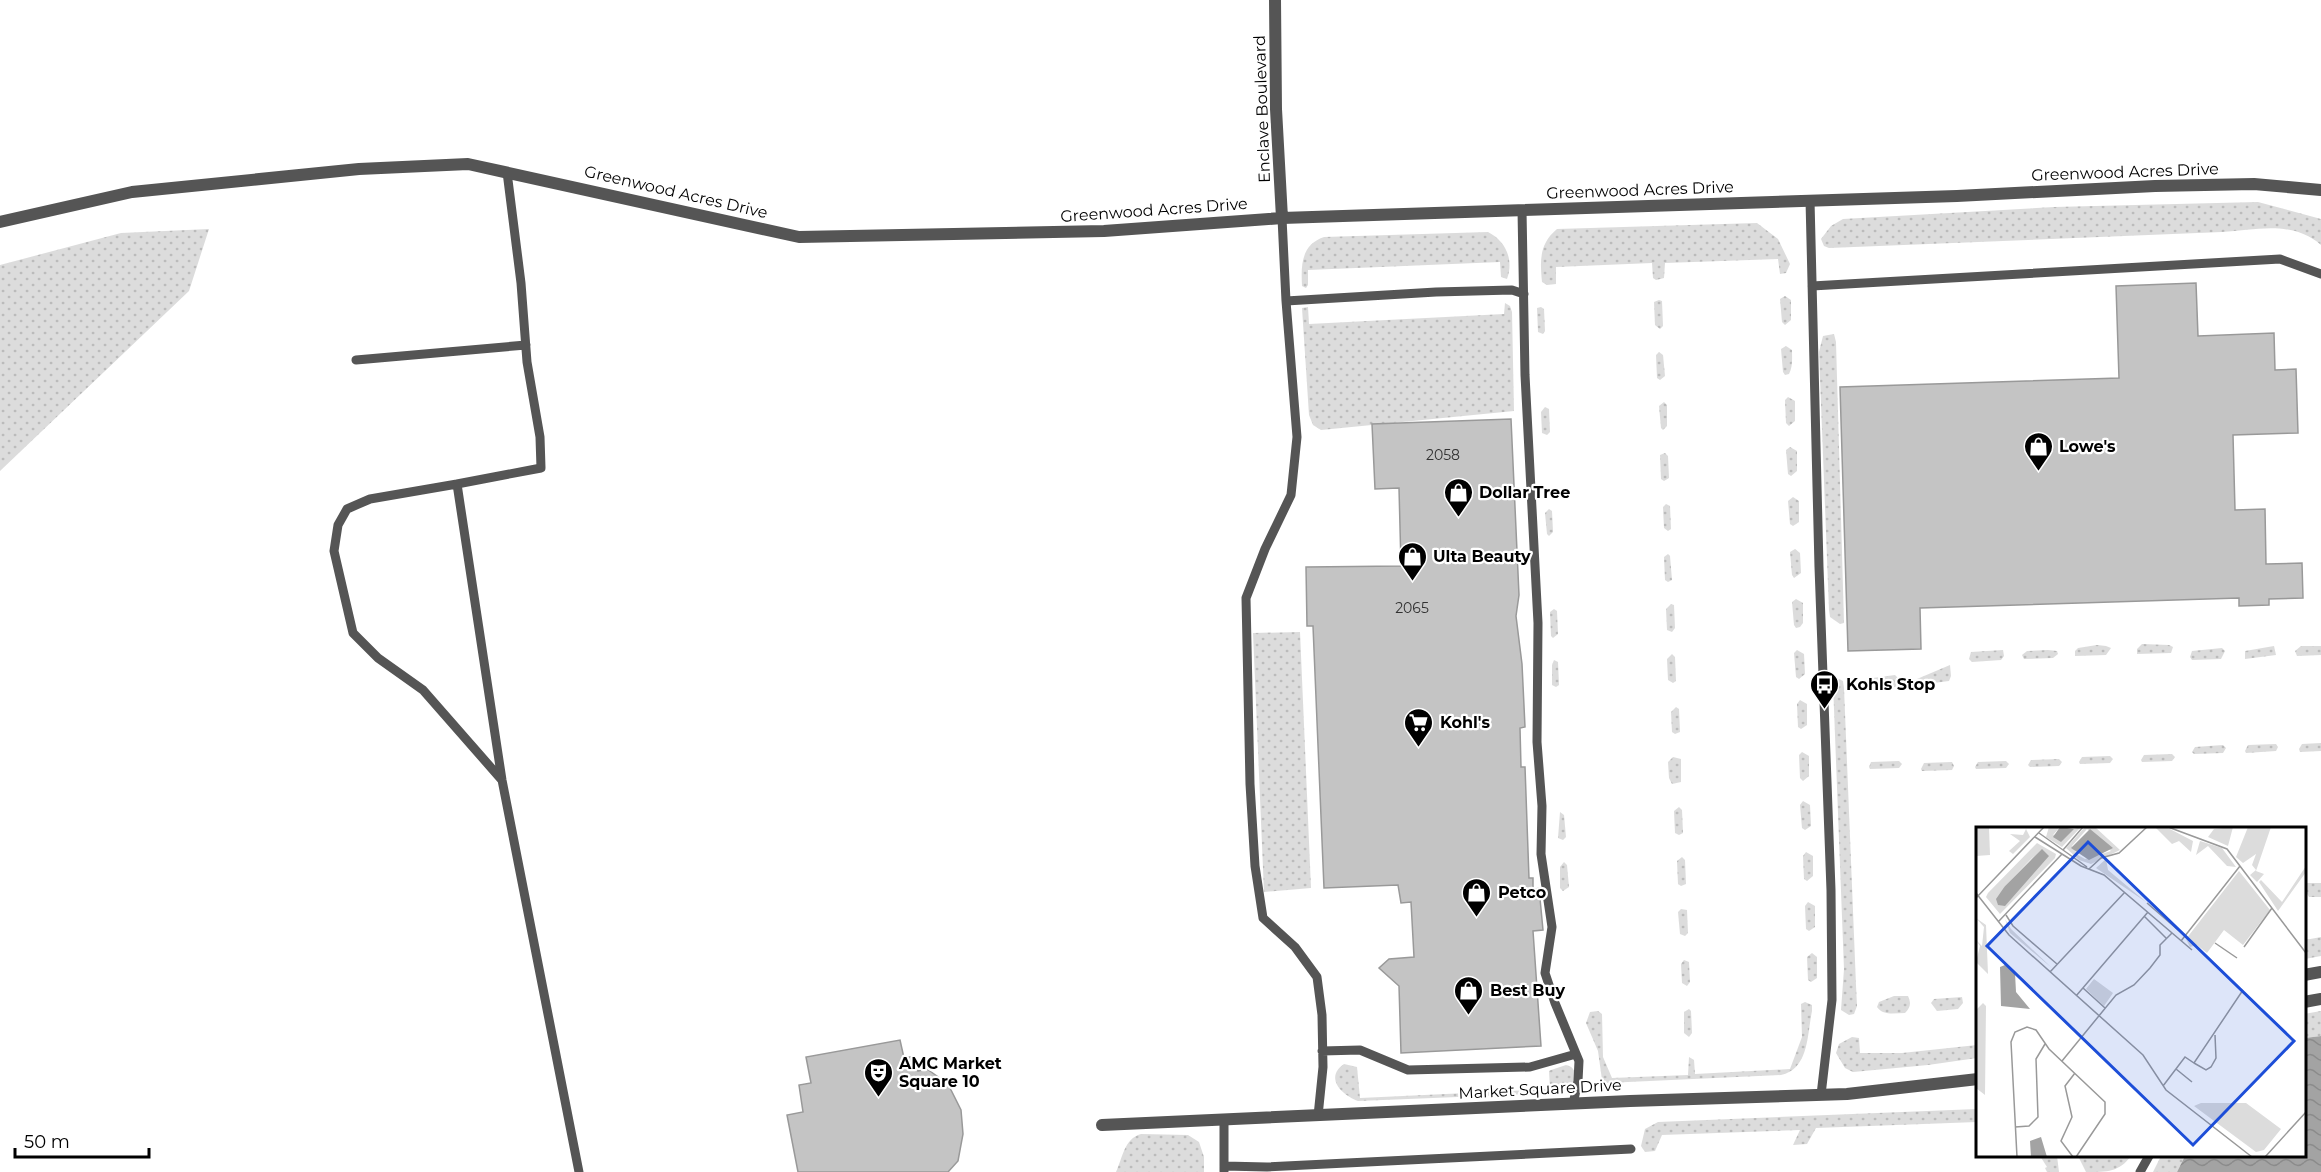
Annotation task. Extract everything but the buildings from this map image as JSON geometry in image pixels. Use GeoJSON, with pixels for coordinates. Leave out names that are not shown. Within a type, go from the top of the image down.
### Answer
{"type":"FeatureCollection","features":[{"type":"Feature","properties":{"kind":"street","name":"Enclave Boulevard"},"geometry":{"type":"LineString","coordinates":[[1275,0],[1276,109],[1282,218]]}},
{"type":"Feature","properties":{"kind":"street","name":"Greenwood Acres Drive"},"geometry":{"type":"LineString","coordinates":[[0,222],[132,192],[359,169],[468,164],[799,237],[1104,231],[1282,218],[2155,186],[2254,184],[2321,190]]}},
{"type":"Feature","properties":{"kind":"street"},"geometry":{"type":"LineString","coordinates":[[2306,975],[2321,972]]}},
{"type":"Feature","properties":{"kind":"street"},"geometry":{"type":"LineString","coordinates":[[2306,1002],[2321,999]]}},
{"type":"Feature","properties":{"kind":"street","name":"Market Square Drive"},"geometry":{"type":"LineString","coordinates":[[1102,1125],[1846,1094],[1976,1079]]}},
{"type":"Feature","properties":{"kind":"lane"},"geometry":{"type":"LineString","coordinates":[[502,780],[423,690],[378,658],[353,633],[334,551],[338,525],[348,509],[370,499],[541,468],[540,437],[526,345],[507,172]]}},
{"type":"Feature","properties":{"kind":"lane"},"geometry":{"type":"LineString","coordinates":[[1810,200],[1818,558],[1831,912],[1832,1000],[1821,1095]]}},
{"type":"Feature","properties":{"kind":"lane"},"geometry":{"type":"LineString","coordinates":[[1522,210],[1525,375],[1538,623],[1537,742],[1542,806],[1541,854],[1552,927],[1545,973],[1579,1061],[1573,1104]]}},
{"type":"Feature","properties":{"kind":"lane"},"geometry":{"type":"LineString","coordinates":[[1282,218],[1297,437],[1291,495],[1265,549],[1246,598],[1250,784],[1255,866],[1263,918],[1294,947],[1317,977],[1322,1015],[1318,1116]]}},
{"type":"Feature","properties":{"kind":"lane"},"geometry":{"type":"LineString","coordinates":[[1812,286],[2280,259],[2321,274]]}},
{"type":"Feature","properties":{"kind":"lane"},"geometry":{"type":"LineString","coordinates":[[1286,301],[1436,291],[1512,290],[1524,294]]}},
{"type":"Feature","properties":{"kind":"lane"},"geometry":{"type":"LineString","coordinates":[[356,360],[526,345]]}},
{"type":"Feature","properties":{"kind":"lane"},"geometry":{"type":"LineString","coordinates":[[457,484],[502,780],[579,1172]]}},
{"type":"Feature","properties":{"kind":"lane"},"geometry":{"type":"LineString","coordinates":[[1322,1051],[1360,1050],[1408,1070],[1530,1067],[1576,1054]]}},
{"type":"Feature","properties":{"kind":"lane"},"geometry":{"type":"LineString","coordinates":[[1224,1120],[1224,1169],[1630,1149]]}},
{"type":"Feature","properties":{"kind":"lane"},"geometry":{"type":"LineString","coordinates":[[2140,1172],[2148,1157]]}},
{"type":"Feature","properties":{"kind":"shaded area"},"geometry":{"type":"Polygon","coordinates":[[[2258,202],[2321,219],[2321,245],[2298,232],[2274,228],[1829,248],[1824,246],[1821,239],[1831,226],[1843,219],[2054,207],[2258,202]]]}},
{"type":"Feature","properties":{"kind":"shaded area"},"geometry":{"type":"Polygon","coordinates":[[[1757,223],[1778,239],[1790,264],[1786,273],[1780,274],[1778,259],[1665,263],[1664,278],[1656,280],[1653,278],[1652,263],[1556,267],[1556,284],[1547,285],[1542,282],[1542,253],[1547,241],[1557,229],[1757,223]]]}},
{"type":"Feature","properties":{"kind":"shaded area"},"geometry":{"type":"Polygon","coordinates":[[[209,229],[189,291],[0,471],[0,265],[121,233],[209,229]]]}},
{"type":"Feature","properties":{"kind":"shaded area"},"geometry":{"type":"Polygon","coordinates":[[[1488,232],[1500,240],[1507,252],[1510,265],[1507,279],[1501,277],[1500,262],[1308,270],[1308,285],[1306,288],[1302,286],[1302,263],[1307,250],[1324,237],[1488,232]]]}},
{"type":"Feature","properties":{"kind":"shaded area"},"geometry":{"type":"Polygon","coordinates":[[[1785,296],[1791,300],[1791,320],[1785,325],[1782,322],[1780,299],[1785,296]]]}},
{"type":"Feature","properties":{"kind":"shaded area"},"geometry":{"type":"Polygon","coordinates":[[[1662,301],[1663,326],[1660,329],[1655,325],[1654,302],[1662,301]]]}},
{"type":"Feature","properties":{"kind":"shaded area"},"geometry":{"type":"Polygon","coordinates":[[[1505,303],[1510,306],[1512,312],[1514,411],[1321,430],[1313,425],[1309,415],[1302,308],[1308,307],[1309,324],[1504,314],[1505,303]]]}},
{"type":"Feature","properties":{"kind":"shaded area"},"geometry":{"type":"Polygon","coordinates":[[[1537,308],[1544,309],[1545,331],[1543,334],[1538,332],[1537,308]]]}},
{"type":"Feature","properties":{"kind":"shaded area"},"geometry":{"type":"Polygon","coordinates":[[[1834,334],[1844,623],[1840,624],[1830,617],[1829,610],[1819,352],[1823,336],[1834,334]]]}},
{"type":"Feature","properties":{"kind":"shaded area"},"geometry":{"type":"Polygon","coordinates":[[[1786,346],[1792,350],[1792,362],[1789,374],[1785,375],[1781,349],[1786,346]]]}},
{"type":"Feature","properties":{"kind":"shaded area"},"geometry":{"type":"Polygon","coordinates":[[[1659,352],[1663,355],[1665,376],[1660,380],[1657,378],[1656,355],[1659,352]]]}},
{"type":"Feature","properties":{"kind":"shaded area"},"geometry":{"type":"Polygon","coordinates":[[[1788,397],[1795,401],[1795,421],[1789,426],[1786,423],[1785,400],[1788,397]]]}},
{"type":"Feature","properties":{"kind":"shaded area"},"geometry":{"type":"Polygon","coordinates":[[[1664,402],[1667,405],[1667,426],[1663,430],[1659,406],[1664,402]]]}},
{"type":"Feature","properties":{"kind":"shaded area"},"geometry":{"type":"Polygon","coordinates":[[[1545,407],[1549,409],[1550,432],[1547,435],[1542,433],[1541,412],[1545,407]]]}},
{"type":"Feature","properties":{"kind":"shaded area"},"geometry":{"type":"Polygon","coordinates":[[[1790,447],[1797,451],[1797,471],[1791,476],[1788,474],[1786,450],[1790,447]]]}},
{"type":"Feature","properties":{"kind":"shaded area"},"geometry":{"type":"Polygon","coordinates":[[[1665,453],[1668,456],[1669,478],[1664,481],[1661,479],[1660,455],[1665,453]]]}},
{"type":"Feature","properties":{"kind":"shaded area"},"geometry":{"type":"Polygon","coordinates":[[[1793,497],[1799,501],[1799,522],[1793,526],[1790,524],[1788,501],[1793,497]]]}},
{"type":"Feature","properties":{"kind":"shaded area"},"geometry":{"type":"Polygon","coordinates":[[[1666,504],[1670,506],[1671,529],[1668,531],[1664,528],[1663,507],[1666,504]]]}},
{"type":"Feature","properties":{"kind":"shaded area"},"geometry":{"type":"Polygon","coordinates":[[[1549,509],[1552,511],[1553,532],[1549,536],[1545,513],[1549,509]]]}},
{"type":"Feature","properties":{"kind":"shaded area"},"geometry":{"type":"Polygon","coordinates":[[[1795,549],[1800,553],[1801,573],[1794,578],[1790,552],[1795,549]]]}},
{"type":"Feature","properties":{"kind":"shaded area"},"geometry":{"type":"Polygon","coordinates":[[[1668,554],[1672,580],[1668,582],[1665,580],[1664,557],[1668,554]]]}},
{"type":"Feature","properties":{"kind":"shaded area"},"geometry":{"type":"Polygon","coordinates":[[[1796,599],[1803,603],[1803,623],[1796,628],[1792,602],[1796,599]]]}},
{"type":"Feature","properties":{"kind":"shaded area"},"geometry":{"type":"Polygon","coordinates":[[[1671,604],[1674,605],[1675,628],[1672,632],[1667,630],[1666,609],[1671,604]]]}},
{"type":"Feature","properties":{"kind":"shaded area"},"geometry":{"type":"Polygon","coordinates":[[[1554,609],[1557,611],[1558,634],[1553,638],[1550,612],[1554,609]]]}},
{"type":"Feature","properties":{"kind":"shaded area"},"geometry":{"type":"Polygon","coordinates":[[[1300,632],[1311,888],[1264,892],[1253,633],[1300,632]]]}},
{"type":"Feature","properties":{"kind":"shaded area"},"geometry":{"type":"Polygon","coordinates":[[[2142,644],[2173,647],[2171,653],[2137,654],[2137,649],[2142,644]]]}},
{"type":"Feature","properties":{"kind":"shaded area"},"geometry":{"type":"Polygon","coordinates":[[[2097,645],[2111,648],[2106,655],[2075,656],[2078,648],[2097,645]]]}},
{"type":"Feature","properties":{"kind":"shaded area"},"geometry":{"type":"Polygon","coordinates":[[[2274,646],[2276,655],[2245,659],[2245,651],[2274,646]]]}},
{"type":"Feature","properties":{"kind":"shaded area"},"geometry":{"type":"Polygon","coordinates":[[[2301,646],[2321,646],[2321,655],[2297,656],[2295,651],[2301,646]]]}},
{"type":"Feature","properties":{"kind":"shaded area"},"geometry":{"type":"Polygon","coordinates":[[[2222,648],[2225,651],[2221,659],[2192,660],[2190,657],[2192,651],[2222,648]]]}},
{"type":"Feature","properties":{"kind":"shaded area"},"geometry":{"type":"Polygon","coordinates":[[[1797,650],[1804,654],[1805,674],[1799,679],[1796,677],[1794,653],[1797,650]]]}},
{"type":"Feature","properties":{"kind":"shaded area"},"geometry":{"type":"Polygon","coordinates":[[[2003,650],[2004,656],[2001,660],[1972,662],[1969,659],[1971,652],[2003,650]]]}},
{"type":"Feature","properties":{"kind":"shaded area"},"geometry":{"type":"Polygon","coordinates":[[[2027,651],[2057,651],[2058,654],[2053,658],[2024,659],[2022,655],[2027,651]]]}},
{"type":"Feature","properties":{"kind":"shaded area"},"geometry":{"type":"Polygon","coordinates":[[[1672,654],[1675,657],[1676,681],[1673,683],[1668,680],[1667,659],[1672,654]]]}},
{"type":"Feature","properties":{"kind":"shaded area"},"geometry":{"type":"Polygon","coordinates":[[[1554,660],[1558,662],[1559,685],[1556,687],[1552,685],[1554,660]]]}},
{"type":"Feature","properties":{"kind":"shaded area"},"geometry":{"type":"Polygon","coordinates":[[[1950,665],[1949,681],[1918,685],[1917,679],[1950,665]]]}},
{"type":"Feature","properties":{"kind":"shaded area"},"geometry":{"type":"Polygon","coordinates":[[[1895,675],[1900,680],[1897,687],[1867,688],[1863,686],[1865,681],[1873,678],[1895,675]]]}},
{"type":"Feature","properties":{"kind":"shaded area"},"geometry":{"type":"Polygon","coordinates":[[[1839,679],[1843,681],[1844,688],[1857,1006],[1854,1014],[1849,1015],[1841,1010],[1844,969],[1833,683],[1839,679]]]}},
{"type":"Feature","properties":{"kind":"shaded area"},"geometry":{"type":"Polygon","coordinates":[[[1800,700],[1807,704],[1807,725],[1801,729],[1798,727],[1797,704],[1800,700]]]}},
{"type":"Feature","properties":{"kind":"shaded area"},"geometry":{"type":"Polygon","coordinates":[[[1676,707],[1679,709],[1680,732],[1675,734],[1672,732],[1671,712],[1676,707]]]}},
{"type":"Feature","properties":{"kind":"shaded area"},"geometry":{"type":"Polygon","coordinates":[[[2321,743],[2321,751],[2300,752],[2302,744],[2321,743]]]}},
{"type":"Feature","properties":{"kind":"shaded area"},"geometry":{"type":"Polygon","coordinates":[[[2276,744],[2278,747],[2276,751],[2246,753],[2245,751],[2248,745],[2276,744]]]}},
{"type":"Feature","properties":{"kind":"shaded area"},"geometry":{"type":"Polygon","coordinates":[[[2223,745],[2226,748],[2223,753],[2194,754],[2192,752],[2195,747],[2223,745]]]}},
{"type":"Feature","properties":{"kind":"shaded area"},"geometry":{"type":"Polygon","coordinates":[[[1802,752],[1809,756],[1809,776],[1803,781],[1800,778],[1799,755],[1802,752]]]}},
{"type":"Feature","properties":{"kind":"shaded area"},"geometry":{"type":"Polygon","coordinates":[[[2172,754],[2175,757],[2172,761],[2142,762],[2141,760],[2144,755],[2172,754]]]}},
{"type":"Feature","properties":{"kind":"shaded area"},"geometry":{"type":"Polygon","coordinates":[[[2110,756],[2113,759],[2110,763],[2080,764],[2079,762],[2082,757],[2110,756]]]}},
{"type":"Feature","properties":{"kind":"shaded area"},"geometry":{"type":"Polygon","coordinates":[[[1673,757],[1681,759],[1681,782],[1672,784],[1669,778],[1668,762],[1673,757]]]}},
{"type":"Feature","properties":{"kind":"shaded area"},"geometry":{"type":"Polygon","coordinates":[[[2059,759],[2062,762],[2059,766],[2030,767],[2028,765],[2031,760],[2059,759]]]}},
{"type":"Feature","properties":{"kind":"shaded area"},"geometry":{"type":"Polygon","coordinates":[[[1899,761],[1902,764],[1899,768],[1870,769],[1869,767],[1871,762],[1899,761]]]}},
{"type":"Feature","properties":{"kind":"shaded area"},"geometry":{"type":"Polygon","coordinates":[[[2006,761],[2009,764],[2006,768],[1976,769],[1975,767],[1978,762],[2006,761]]]}},
{"type":"Feature","properties":{"kind":"shaded area"},"geometry":{"type":"Polygon","coordinates":[[[1952,762],[1954,766],[1952,770],[1922,771],[1921,769],[1924,763],[1952,762]]]}},
{"type":"Feature","properties":{"kind":"shaded area"},"geometry":{"type":"Polygon","coordinates":[[[1803,801],[1810,805],[1811,826],[1805,830],[1802,828],[1800,805],[1803,801]]]}},
{"type":"Feature","properties":{"kind":"shaded area"},"geometry":{"type":"Polygon","coordinates":[[[1679,807],[1682,810],[1683,833],[1679,835],[1675,833],[1674,811],[1679,807]]]}},
{"type":"Feature","properties":{"kind":"shaded area"},"geometry":{"type":"Polygon","coordinates":[[[1560,812],[1564,815],[1566,837],[1563,840],[1558,838],[1560,812]]]}},
{"type":"Feature","properties":{"kind":"shaded area"},"geometry":{"type":"Polygon","coordinates":[[[1806,852],[1813,856],[1813,876],[1807,881],[1804,879],[1803,856],[1806,852]]]}},
{"type":"Feature","properties":{"kind":"shaded area"},"geometry":{"type":"Polygon","coordinates":[[[1682,857],[1685,860],[1686,884],[1681,886],[1678,884],[1677,861],[1682,857]]]}},
{"type":"Feature","properties":{"kind":"shaded area"},"geometry":{"type":"Polygon","coordinates":[[[1564,862],[1567,865],[1569,887],[1563,891],[1560,888],[1560,867],[1564,862]]]}},
{"type":"Feature","properties":{"kind":"shaded area"},"geometry":{"type":"Polygon","coordinates":[[[2306,883],[2321,883],[2321,897],[2309,897],[2306,892],[2306,883]]]}},
{"type":"Feature","properties":{"kind":"shaded area"},"geometry":{"type":"Polygon","coordinates":[[[1808,902],[1815,906],[1815,927],[1809,931],[1806,929],[1805,906],[1808,902]]]}},
{"type":"Feature","properties":{"kind":"shaded area"},"geometry":{"type":"Polygon","coordinates":[[[1681,909],[1687,910],[1688,933],[1685,936],[1680,934],[1678,912],[1681,909]]]}},
{"type":"Feature","properties":{"kind":"shaded area"},"geometry":{"type":"Polygon","coordinates":[[[2321,937],[2321,956],[2306,959],[2306,940],[2321,937]]]}},
{"type":"Feature","properties":{"kind":"shaded area"},"geometry":{"type":"Polygon","coordinates":[[[1812,953],[1817,957],[1817,978],[1811,982],[1808,980],[1807,957],[1812,953]]]}},
{"type":"Feature","properties":{"kind":"shaded area"},"geometry":{"type":"Polygon","coordinates":[[[1684,960],[1689,962],[1690,982],[1687,986],[1682,983],[1681,964],[1684,960]]]}},
{"type":"Feature","properties":{"kind":"shaded area"},"geometry":{"type":"Polygon","coordinates":[[[1894,996],[1908,996],[1910,1005],[1905,1013],[1886,1013],[1877,1007],[1879,1002],[1894,996]]]}},
{"type":"Feature","properties":{"kind":"shaded area"},"geometry":{"type":"Polygon","coordinates":[[[1962,997],[1963,1003],[1958,1009],[1937,1011],[1931,1003],[1934,999],[1962,997]]]}},
{"type":"Feature","properties":{"kind":"shaded area"},"geometry":{"type":"Polygon","coordinates":[[[1805,1002],[1812,1005],[1812,1011],[1805,1050],[1797,1066],[1781,1075],[1606,1083],[1602,1080],[1598,1051],[1586,1023],[1590,1012],[1598,1011],[1602,1014],[1603,1057],[1612,1078],[1688,1075],[1689,1057],[1694,1060],[1695,1074],[1790,1069],[1802,1037],[1801,1004],[1805,1002]]]}},
{"type":"Feature","properties":{"kind":"shaded area"},"geometry":{"type":"Polygon","coordinates":[[[1689,1009],[1692,1033],[1689,1037],[1684,1033],[1684,1012],[1689,1009]]]}},
{"type":"Feature","properties":{"kind":"shaded area"},"geometry":{"type":"Polygon","coordinates":[[[2321,1011],[2321,1036],[2306,1038],[2306,1014],[2321,1011]]]}},
{"type":"Feature","properties":{"kind":"shaded area"},"geometry":{"type":"Polygon","coordinates":[[[1852,1037],[1859,1038],[1860,1053],[1902,1053],[1976,1045],[1976,1058],[1853,1072],[1845,1068],[1836,1053],[1839,1044],[1852,1037]]]}},
{"type":"Feature","properties":{"kind":"shaded area"},"geometry":{"type":"Polygon","coordinates":[[[1344,1064],[1357,1067],[1360,1098],[1550,1089],[1549,1071],[1566,1065],[1573,1069],[1575,1074],[1572,1089],[1556,1093],[1358,1101],[1346,1095],[1335,1080],[1338,1069],[1344,1064]]]}},
{"type":"Feature","properties":{"kind":"shaded area"},"geometry":{"type":"Polygon","coordinates":[[[1976,1109],[1976,1122],[1816,1128],[1807,1144],[1793,1145],[1800,1130],[1662,1135],[1655,1151],[1645,1152],[1641,1146],[1645,1129],[1658,1122],[1976,1109]]]}},
{"type":"Feature","properties":{"kind":"shaded area"},"geometry":{"type":"Polygon","coordinates":[[[1141,1134],[1188,1135],[1199,1142],[1204,1157],[1204,1172],[1116,1172],[1127,1144],[1135,1136],[1141,1134]]]}},
{"type":"Feature","properties":{"kind":"shaded area"},"geometry":{"type":"Polygon","coordinates":[[[2041,1157],[2057,1157],[2059,1172],[2047,1172],[2045,1168],[2047,1167],[2041,1157]]]}},
{"type":"Feature","properties":{"kind":"shaded area"},"geometry":{"type":"Polygon","coordinates":[[[2078,1157],[2130,1157],[2112,1170],[2086,1172],[2078,1157]]]}},
{"type":"Feature","properties":{"kind":"shaded area"},"geometry":{"type":"Polygon","coordinates":[[[2160,1157],[2184,1157],[2177,1172],[2153,1172],[2160,1157]]]}},
{"type":"Feature","properties":{"kind":"water"},"geometry":{"type":"Polygon","coordinates":[[[2321,1036],[2321,1172],[2177,1172],[2184,1157],[2306,1157],[2306,1038],[2321,1036]]]}},
{"type":"Feature","properties":{"kind":"place","name":"Lowe's"},"geometry":{"type":"Point","coordinates":[2038,472]}},
{"type":"Feature","properties":{"kind":"place","name":"Dollar Tree"},"geometry":{"type":"Point","coordinates":[1458,518]}},
{"type":"Feature","properties":{"kind":"place","name":"Ulta Beauty"},"geometry":{"type":"Point","coordinates":[1412,582]}},
{"type":"Feature","properties":{"kind":"place","name":"Kohls Stop"},"geometry":{"type":"Point","coordinates":[1825,710]}},
{"type":"Feature","properties":{"kind":"place","name":"Kohl's"},"geometry":{"type":"Point","coordinates":[1419,748]}},
{"type":"Feature","properties":{"kind":"place","name":"Petco"},"geometry":{"type":"Point","coordinates":[1477,918]}},
{"type":"Feature","properties":{"kind":"place","name":"Best Buy"},"geometry":{"type":"Point","coordinates":[1469,1016]}},
{"type":"Feature","properties":{"kind":"place","name":"AMC Market Square 10"},"geometry":{"type":"Point","coordinates":[878,1098]}}]}
